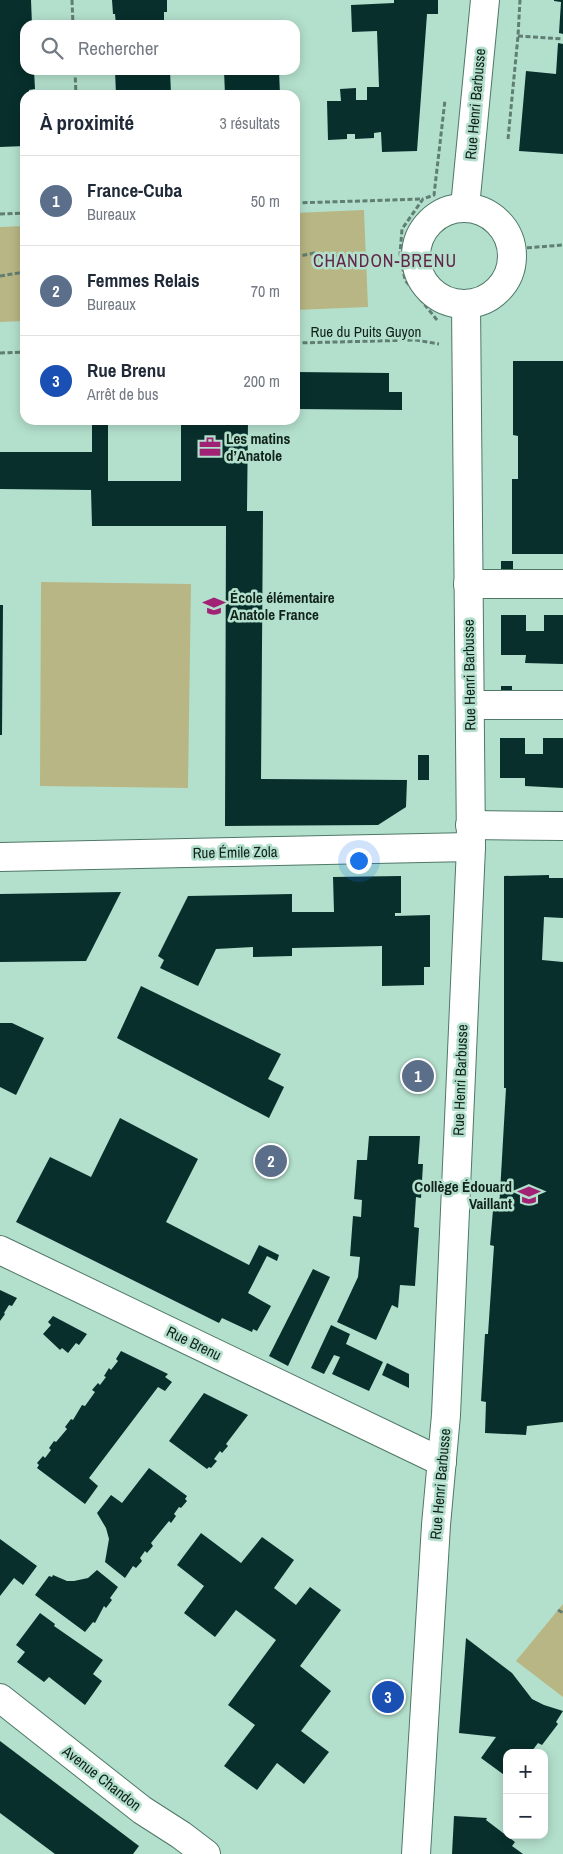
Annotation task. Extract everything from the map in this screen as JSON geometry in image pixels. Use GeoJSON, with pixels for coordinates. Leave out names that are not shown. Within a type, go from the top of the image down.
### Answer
{"type":"FeatureCollection","features":[{"type":"Feature","properties":{"kind":"street","name":"Rue Henri Barbusse"},"geometry":{"type":"LineString","coordinates":[[465,207],[485,0]]}},
{"type":"Feature","properties":{"kind":"street"},"geometry":{"type":"LineString","coordinates":[[465,207],[484,212],[501,224],[508,235],[512,248],[512,265],[506,280],[496,292],[482,301],[466,304],[451,302],[437,295],[426,285],[419,271],[416,256],[418,242],[425,228],[436,217],[450,210],[465,207]]}},
{"type":"Feature","properties":{"kind":"street","name":"Rue Henri Barbusse"},"geometry":{"type":"LineString","coordinates":[[416,1854],[436,1524],[447,1405],[471,836],[466,304]]}},
{"type":"Feature","properties":{"kind":"street"},"geometry":{"type":"LineString","coordinates":[[468,584],[563,584]]}},
{"type":"Feature","properties":{"kind":"street"},"geometry":{"type":"LineString","coordinates":[[470,705],[563,705]]}},
{"type":"Feature","properties":{"kind":"street","name":"Rue Émile Zola"},"geometry":{"type":"LineString","coordinates":[[0,857],[471,836],[563,826]]}},
{"type":"Feature","properties":{"kind":"street","name":"Rue Brenu"},"geometry":{"type":"LineString","coordinates":[[0,1250],[442,1462]]}},
{"type":"Feature","properties":{"kind":"street","name":"Avenue Chandon"},"geometry":{"type":"LineString","coordinates":[[0,1698],[142,1810],[173,1844],[206,1854]]}},
{"type":"Feature","properties":{"kind":"path"},"geometry":{"type":"LineString","coordinates":[[72,0],[73,20]]}},
{"type":"Feature","properties":{"kind":"path"},"geometry":{"type":"LineString","coordinates":[[508,139],[520,0]]}},
{"type":"Feature","properties":{"kind":"path"},"geometry":{"type":"LineString","coordinates":[[518,36],[563,39]]}},
{"type":"Feature","properties":{"kind":"path"},"geometry":{"type":"LineString","coordinates":[[75,75],[76,90]]}},
{"type":"Feature","properties":{"kind":"path"},"geometry":{"type":"LineString","coordinates":[[300,203],[423,200]]}},
{"type":"Feature","properties":{"kind":"path"},"geometry":{"type":"LineString","coordinates":[[0,214],[20,213]]}},
{"type":"Feature","properties":{"kind":"path"},"geometry":{"type":"LineString","coordinates":[[512,248],[563,245]]}},
{"type":"Feature","properties":{"kind":"path"},"geometry":{"type":"LineString","coordinates":[[300,256],[314,253],[344,258],[379,258]]}},
{"type":"Feature","properties":{"kind":"path"},"geometry":{"type":"LineString","coordinates":[[0,276],[20,273]]}},
{"type":"Feature","properties":{"kind":"path","name":"Rue du Puits Guyon"},"geometry":{"type":"LineString","coordinates":[[300,343],[416,340],[435,344],[466,344]]}},
{"type":"Feature","properties":{"kind":"path"},"geometry":{"type":"LineString","coordinates":[[0,353],[20,352]]}},
{"type":"Feature","properties":{"kind":"path"},"geometry":{"type":"LineString","coordinates":[[558,1610],[563,1613]]}},
{"type":"Feature","properties":{"kind":"shaded area"},"geometry":{"type":"Polygon","coordinates":[[[364,210],[368,307],[300,310],[300,213],[364,210]]]}},
{"type":"Feature","properties":{"kind":"shaded area"},"geometry":{"type":"Polygon","coordinates":[[[20,226],[20,321],[0,322],[0,227],[20,226]]]}},
{"type":"Feature","properties":{"kind":"shaded area"},"geometry":{"type":"Polygon","coordinates":[[[41,582],[191,584],[188,788],[40,786],[41,582]]]}},
{"type":"Feature","properties":{"kind":"shaded area"},"geometry":{"type":"Polygon","coordinates":[[[563,1604],[563,1697],[516,1661],[563,1604]]]}},
{"type":"Feature","properties":{"kind":"building"},"geometry":{"type":"Polygon","coordinates":[[[0,0],[31,0],[32,20],[20,20],[20,75],[34,75],[35,89],[20,90],[20,146],[0,147],[0,0]]]}},
{"type":"Feature","properties":{"kind":"building"},"geometry":{"type":"Polygon","coordinates":[[[112,0],[167,0],[167,12],[164,12],[164,20],[116,20],[115,14],[113,14],[112,0]]]}},
{"type":"Feature","properties":{"kind":"building"},"geometry":{"type":"Polygon","coordinates":[[[394,0],[438,0],[438,14],[427,14],[417,151],[382,152],[381,132],[374,133],[374,138],[355,139],[355,134],[347,134],[347,139],[328,140],[327,101],[341,101],[340,89],[356,88],[356,100],[367,100],[367,87],[379,87],[377,31],[352,32],[351,5],[394,3],[394,0]]]}},
{"type":"Feature","properties":{"kind":"building"},"geometry":{"type":"Polygon","coordinates":[[[554,0],[563,0],[563,34],[559,33],[561,2],[554,0]]]}},
{"type":"Feature","properties":{"kind":"building"},"geometry":{"type":"Polygon","coordinates":[[[558,43],[563,44],[563,154],[519,151],[526,71],[556,74],[558,43]]]}},
{"type":"Feature","properties":{"kind":"building"},"geometry":{"type":"Polygon","coordinates":[[[115,75],[170,75],[171,90],[116,90],[115,75]]]}},
{"type":"Feature","properties":{"kind":"building"},"geometry":{"type":"Polygon","coordinates":[[[224,75],[279,75],[280,90],[225,90],[224,75]]]}},
{"type":"Feature","properties":{"kind":"building"},"geometry":{"type":"Polygon","coordinates":[[[513,361],[563,361],[563,554],[512,554],[512,479],[518,479],[518,436],[513,435],[513,361]]]}},
{"type":"Feature","properties":{"kind":"building"},"geometry":{"type":"Polygon","coordinates":[[[300,372],[389,373],[389,392],[402,392],[402,410],[300,409],[300,372]]]}},
{"type":"Feature","properties":{"kind":"building"},"geometry":{"type":"Polygon","coordinates":[[[92,425],[108,425],[108,481],[181,481],[181,425],[248,425],[247,511],[263,511],[261,779],[407,780],[406,807],[378,825],[225,826],[226,526],[92,526],[91,490],[0,489],[0,452],[92,452],[92,425]]]}},
{"type":"Feature","properties":{"kind":"building"},"geometry":{"type":"Polygon","coordinates":[[[501,561],[513,561],[513,570],[501,570],[501,561]]]}},
{"type":"Feature","properties":{"kind":"building"},"geometry":{"type":"Polygon","coordinates":[[[0,605],[3,605],[2,735],[0,735],[0,605]]]}},
{"type":"Feature","properties":{"kind":"building"},"geometry":{"type":"Polygon","coordinates":[[[501,615],[526,615],[526,631],[544,631],[544,615],[563,615],[563,664],[525,663],[526,655],[501,655],[501,615]]]}},
{"type":"Feature","properties":{"kind":"building"},"geometry":{"type":"Polygon","coordinates":[[[501,686],[512,686],[512,696],[501,696],[501,686]]]}},
{"type":"Feature","properties":{"kind":"building"},"geometry":{"type":"Polygon","coordinates":[[[500,738],[525,738],[525,754],[543,754],[543,738],[563,738],[563,788],[525,786],[525,778],[500,778],[500,738]]]}},
{"type":"Feature","properties":{"kind":"building"},"geometry":{"type":"Polygon","coordinates":[[[418,755],[429,755],[429,780],[418,780],[418,755]]]}},
{"type":"Feature","properties":{"kind":"building","name":"Collège Édouard Vaillant"},"geometry":{"type":"Polygon","coordinates":[[[549,875],[549,878],[563,878],[563,918],[544,917],[542,960],[563,962],[563,1422],[527,1426],[526,1435],[485,1433],[486,1402],[481,1401],[485,1334],[488,1334],[494,1246],[490,1245],[493,1210],[499,1210],[506,1088],[504,1088],[504,876],[549,875]]]}},
{"type":"Feature","properties":{"kind":"building"},"geometry":{"type":"Polygon","coordinates":[[[401,876],[401,913],[395,913],[395,916],[430,915],[430,967],[424,967],[424,985],[382,986],[382,946],[292,948],[292,956],[253,957],[253,947],[216,949],[198,986],[160,968],[164,960],[158,956],[188,896],[292,894],[292,912],[334,912],[333,877],[401,876]]]}},
{"type":"Feature","properties":{"kind":"building"},"geometry":{"type":"Polygon","coordinates":[[[121,892],[86,961],[0,962],[0,894],[121,892]]]}},
{"type":"Feature","properties":{"kind":"building"},"geometry":{"type":"Polygon","coordinates":[[[141,986],[281,1054],[268,1079],[284,1087],[269,1118],[117,1038],[141,986]]]}},
{"type":"Feature","properties":{"kind":"building"},"geometry":{"type":"Polygon","coordinates":[[[0,1023],[12,1023],[44,1038],[16,1095],[0,1087],[0,1023]]]}},
{"type":"Feature","properties":{"kind":"building"},"geometry":{"type":"Polygon","coordinates":[[[120,1118],[198,1159],[166,1222],[249,1265],[259,1245],[279,1255],[277,1261],[267,1256],[248,1293],[271,1306],[257,1331],[253,1329],[252,1332],[222,1318],[219,1323],[16,1222],[50,1157],[91,1177],[120,1118]]]}},
{"type":"Feature","properties":{"kind":"building"},"geometry":{"type":"Polygon","coordinates":[[[369,1136],[420,1136],[418,1164],[423,1164],[421,1198],[416,1197],[414,1227],[419,1228],[415,1286],[400,1285],[398,1308],[392,1305],[376,1340],[337,1322],[358,1277],[360,1257],[350,1256],[353,1216],[361,1217],[362,1200],[354,1199],[357,1160],[367,1160],[369,1136]]]}},
{"type":"Feature","properties":{"kind":"building"},"geometry":{"type":"Polygon","coordinates":[[[313,1269],[330,1277],[288,1366],[269,1356],[313,1269]]]}},
{"type":"Feature","properties":{"kind":"building"},"geometry":{"type":"Polygon","coordinates":[[[0,1290],[17,1298],[12,1306],[9,1305],[0,1321],[0,1290]]]}},
{"type":"Feature","properties":{"kind":"building"},"geometry":{"type":"Polygon","coordinates":[[[53,1316],[87,1334],[79,1345],[76,1343],[68,1353],[62,1348],[60,1350],[43,1334],[51,1325],[48,1322],[53,1316]]]}},
{"type":"Feature","properties":{"kind":"building"},"geometry":{"type":"Polygon","coordinates":[[[331,1325],[350,1334],[346,1344],[383,1362],[369,1391],[332,1374],[340,1357],[334,1355],[324,1374],[311,1368],[331,1325]]]}},
{"type":"Feature","properties":{"kind":"building"},"geometry":{"type":"Polygon","coordinates":[[[121,1351],[168,1374],[165,1377],[172,1382],[165,1391],[158,1387],[89,1478],[98,1486],[85,1504],[37,1468],[39,1465],[37,1463],[43,1456],[45,1458],[51,1450],[49,1448],[67,1429],[65,1427],[71,1419],[73,1420],[82,1405],[85,1406],[95,1392],[92,1390],[98,1383],[100,1385],[106,1377],[104,1376],[109,1368],[111,1370],[118,1361],[116,1359],[121,1351]]]}},
{"type":"Feature","properties":{"kind":"building"},"geometry":{"type":"Polygon","coordinates":[[[387,1363],[409,1374],[409,1388],[382,1375],[387,1363]]]}},
{"type":"Feature","properties":{"kind":"building"},"geometry":{"type":"Polygon","coordinates":[[[204,1393],[248,1415],[226,1444],[228,1446],[222,1453],[220,1451],[214,1459],[217,1461],[211,1468],[207,1469],[169,1441],[204,1393]]]}},
{"type":"Feature","properties":{"kind":"building"},"geometry":{"type":"Polygon","coordinates":[[[149,1468],[187,1496],[185,1499],[187,1501],[181,1508],[179,1507],[171,1523],[169,1521],[151,1543],[153,1546],[147,1553],[145,1551],[140,1558],[142,1561],[136,1568],[133,1566],[125,1578],[105,1562],[109,1539],[106,1528],[97,1513],[111,1495],[122,1503],[149,1468]]]}},
{"type":"Feature","properties":{"kind":"building"},"geometry":{"type":"Polygon","coordinates":[[[201,1533],[241,1563],[262,1537],[294,1560],[274,1588],[296,1605],[310,1587],[341,1610],[300,1666],[331,1691],[301,1731],[329,1752],[304,1784],[277,1763],[257,1790],[224,1766],[255,1725],[228,1705],[276,1640],[236,1610],[215,1637],[184,1613],[204,1586],[177,1565],[201,1533]]]}},
{"type":"Feature","properties":{"kind":"building"},"geometry":{"type":"Polygon","coordinates":[[[0,1539],[37,1566],[23,1585],[14,1578],[0,1596],[0,1539]]]}},
{"type":"Feature","properties":{"kind":"building"},"geometry":{"type":"Polygon","coordinates":[[[97,1570],[118,1587],[110,1598],[112,1600],[106,1608],[104,1606],[95,1623],[93,1622],[85,1632],[35,1595],[49,1576],[52,1577],[53,1575],[67,1581],[74,1581],[88,1578],[97,1570]]]}},
{"type":"Feature","properties":{"kind":"building"},"geometry":{"type":"Polygon","coordinates":[[[40,1613],[55,1624],[54,1626],[103,1660],[93,1674],[102,1681],[85,1705],[49,1677],[44,1682],[17,1662],[25,1652],[16,1645],[40,1613]]]}},
{"type":"Feature","properties":{"kind":"building"},"geometry":{"type":"Polygon","coordinates":[[[466,1638],[512,1673],[532,1699],[563,1711],[556,1722],[558,1724],[542,1745],[538,1743],[534,1749],[503,1749],[503,1774],[481,1758],[496,1737],[459,1733],[466,1638]]]}},
{"type":"Feature","properties":{"kind":"building"},"geometry":{"type":"Polygon","coordinates":[[[0,1741],[139,1846],[133,1854],[55,1854],[0,1813],[0,1741]]]}},
{"type":"Feature","properties":{"kind":"building"},"geometry":{"type":"Polygon","coordinates":[[[454,1816],[487,1818],[486,1820],[503,1833],[503,1839],[511,1839],[515,1842],[512,1846],[523,1854],[452,1854],[454,1816]]]}},
{"type":"Feature","properties":{"kind":"place","name":"Les matins d’Anatole"},"geometry":{"type":"Point","coordinates":[210,447]}},
{"type":"Feature","properties":{"kind":"place","name":"École élémentaire Anatole France"},"geometry":{"type":"Point","coordinates":[214,606]}},
{"type":"Feature","properties":{"kind":"place","name":"France-Cuba"},"geometry":{"type":"Point","coordinates":[418,1076]}},
{"type":"Feature","properties":{"kind":"place","name":"Femmes Relais"},"geometry":{"type":"Point","coordinates":[271,1161]}},
{"type":"Feature","properties":{"kind":"place","name":"Collège Édouard Vaillant"},"geometry":{"type":"Point","coordinates":[529,1195]}},
{"type":"Feature","properties":{"kind":"place","name":"Rue Brenu"},"geometry":{"type":"Point","coordinates":[388,1697]}},
{"type":"Feature","properties":{"kind":"district","name":"CHANDON-BRENU"},"geometry":{"type":"Point","coordinates":[385,260]}}]}
